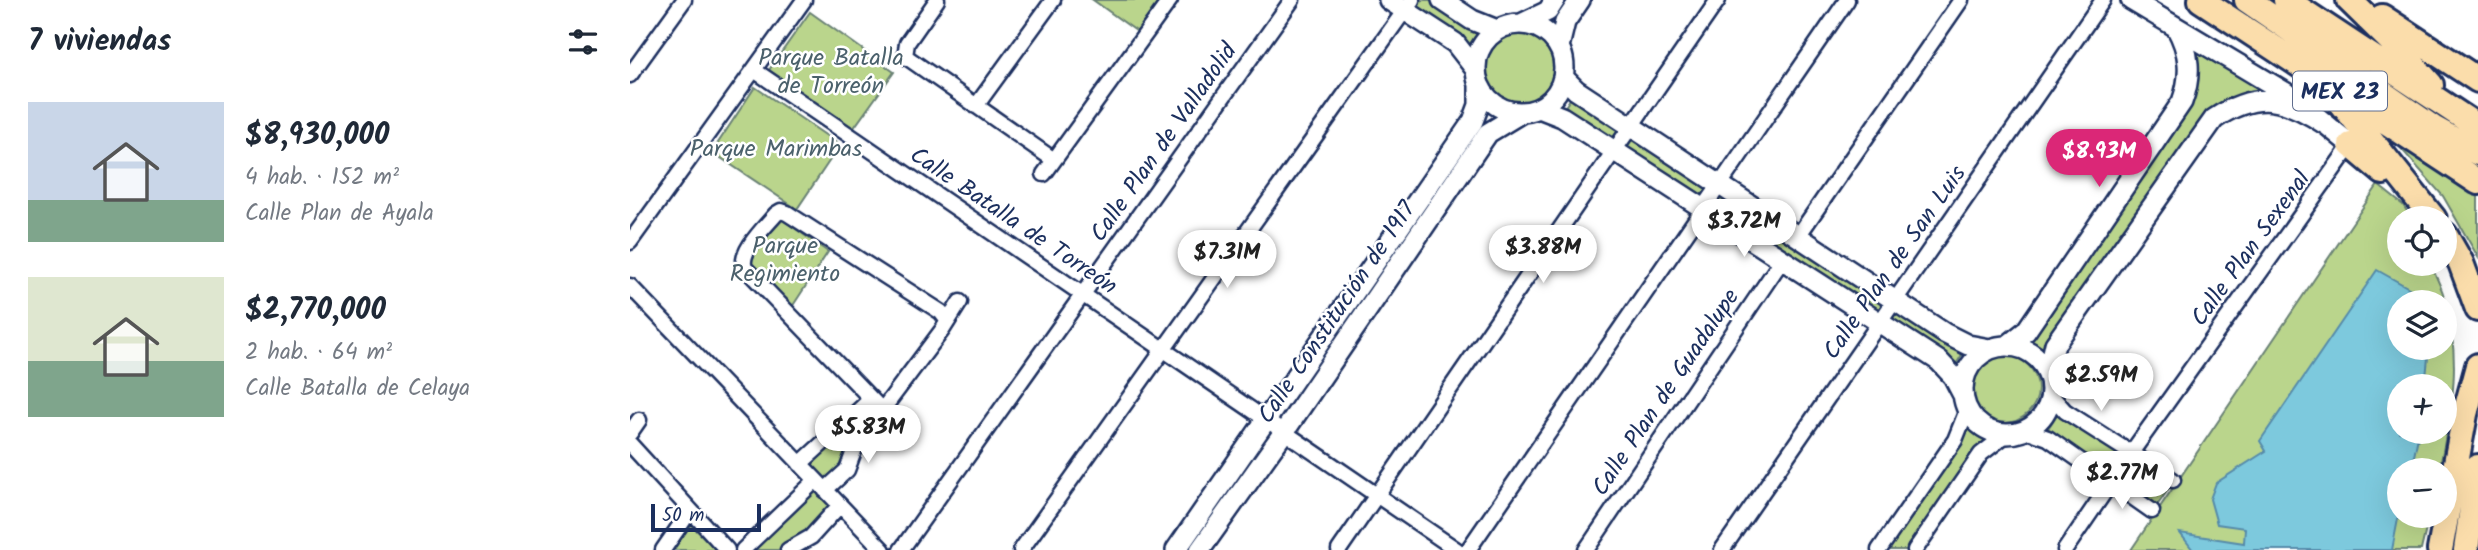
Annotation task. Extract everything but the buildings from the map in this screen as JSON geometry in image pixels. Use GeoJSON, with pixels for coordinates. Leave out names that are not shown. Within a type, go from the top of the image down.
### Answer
{"type":"FeatureCollection","features":[{"type":"Feature","properties":{"kind":"highway","name":"MEX 23"},"geometry":{"type":"LineString","coordinates":[[2201,0],[2325,68],[2478,182]]}},
{"type":"Feature","properties":{"kind":"highway"},"geometry":{"type":"LineString","coordinates":[[2247,0],[2325,68],[2478,153]]}},
{"type":"Feature","properties":{"kind":"highway","name":"MEX 23"},"geometry":{"type":"LineString","coordinates":[[2286,0],[2478,127]]}},
{"type":"Feature","properties":{"kind":"highway"},"geometry":{"type":"LineString","coordinates":[[2349,0],[2395,45],[2452,110]]}},
{"type":"Feature","properties":{"kind":"highway"},"geometry":{"type":"LineString","coordinates":[[2357,0],[2478,80]]}},
{"type":"Feature","properties":{"kind":"highway"},"geometry":{"type":"LineString","coordinates":[[2325,68],[2424,206]]}},
{"type":"Feature","properties":{"kind":"highway"},"geometry":{"type":"LineString","coordinates":[[2351,145],[2422,206]]}},
{"type":"Feature","properties":{"kind":"highway"},"geometry":{"type":"LineString","coordinates":[[2457,255],[2478,309]]}},
{"type":"Feature","properties":{"kind":"highway"},"geometry":{"type":"LineString","coordinates":[[2440,550],[2465,414],[2478,366]]}},
{"type":"Feature","properties":{"kind":"highway"},"geometry":{"type":"LineString","coordinates":[[2466,550],[2478,467]]}},
{"type":"Feature","properties":{"kind":"street"},"geometry":{"type":"LineString","coordinates":[[630,75],[684,0]]}},
{"type":"Feature","properties":{"kind":"street"},"geometry":{"type":"LineString","coordinates":[[630,242],[804,0]]}},
{"type":"Feature","properties":{"kind":"street"},"geometry":{"type":"LineString","coordinates":[[937,0],[907,43],[904,52],[909,60],[1054,160]]}},
{"type":"Feature","properties":{"kind":"street"},"geometry":{"type":"LineString","coordinates":[[976,106],[1053,0]]}},
{"type":"Feature","properties":{"kind":"street"},"geometry":{"type":"LineString","coordinates":[[1044,174],[1170,0]]}},
{"type":"Feature","properties":{"kind":"street","name":"Calle Plan de Valladolid"},"geometry":{"type":"LineString","coordinates":[[901,550],[1292,0]]}},
{"type":"Feature","properties":{"kind":"street"},"geometry":{"type":"LineString","coordinates":[[1442,0],[1472,20],[1497,30]]}},
{"type":"Feature","properties":{"kind":"street"},"geometry":{"type":"LineString","coordinates":[[1477,78],[1478,54],[1485,40],[1505,26],[1523,23],[1548,11],[1555,0]]}},
{"type":"Feature","properties":{"kind":"street"},"geometry":{"type":"LineString","coordinates":[[1559,47],[1565,22],[1580,0]]}},
{"type":"Feature","properties":{"kind":"street"},"geometry":{"type":"LineString","coordinates":[[1339,550],[1718,0]]}},
{"type":"Feature","properties":{"kind":"street"},"geometry":{"type":"LineString","coordinates":[[1468,550],[1847,0]]}},
{"type":"Feature","properties":{"kind":"street"},"geometry":{"type":"LineString","coordinates":[[1798,236],[1961,0]]}},
{"type":"Feature","properties":{"kind":"street","name":"Calle Plan de San Luis"},"geometry":{"type":"LineString","coordinates":[[1722,550],[2103,0]]}},
{"type":"Feature","properties":{"kind":"street"},"geometry":{"type":"LineString","coordinates":[[2131,0],[2293,97],[2351,145]]}},
{"type":"Feature","properties":{"kind":"street"},"geometry":{"type":"LineString","coordinates":[[1021,550],[1163,350],[1402,3],[1455,43],[1486,97],[1496,105],[1508,111],[1530,110],[1562,117],[1939,362],[1953,376],[1965,402],[1984,428],[2048,438],[2152,511]]}},
{"type":"Feature","properties":{"kind":"street"},"geometry":{"type":"LineString","coordinates":[[1523,23],[1550,35],[1559,47],[1564,62],[1563,77],[1558,90],[1550,101],[1530,110]]}},
{"type":"Feature","properties":{"kind":"street"},"geometry":{"type":"LineString","coordinates":[[1879,550],[1955,440],[1965,402],[1963,381],[1968,367],[1978,356],[2026,331],[2177,111],[2189,72],[2186,49],[2176,27]]}},
{"type":"Feature","properties":{"kind":"street","name":"Calle Batalla de Torreón"},"geometry":{"type":"LineString","coordinates":[[754,70],[1457,550]]}},
{"type":"Feature","properties":{"kind":"street"},"geometry":{"type":"LineString","coordinates":[[1563,77],[1576,90],[1951,337],[1968,345],[2029,351],[2039,360],[2065,411],[2173,480]]}},
{"type":"Feature","properties":{"kind":"street","name":"Calle Constitución de 1917"},"geometry":{"type":"LineString","coordinates":[[1176,550],[1473,121],[1479,105],[1477,78]]}},
{"type":"Feature","properties":{"kind":"street"},"geometry":{"type":"LineString","coordinates":[[1915,550],[1981,454],[2038,422],[2047,409],[2055,344],[2214,119],[2237,106],[2264,100],[2290,103],[2325,124]]}},
{"type":"Feature","properties":{"kind":"street","name":"Calle Constitución de 1917"},"geometry":{"type":"LineString","coordinates":[[1200,550],[1488,133],[1530,110]]}},
{"type":"Feature","properties":{"kind":"street","name":"Calle Plan Sexenal"},"geometry":{"type":"LineString","coordinates":[[2066,550],[2131,453],[2351,145]]}},
{"type":"Feature","properties":{"kind":"street"},"geometry":{"type":"LineString","coordinates":[[882,411],[745,268],[742,262],[744,253],[780,211],[793,216],[941,312],[947,320]]}},
{"type":"Feature","properties":{"kind":"street","name":"Calle Plan de Guadalupe"},"geometry":{"type":"LineString","coordinates":[[1586,550],[1782,260]]}},
{"type":"Feature","properties":{"kind":"street"},"geometry":{"type":"LineString","coordinates":[[630,286],[883,550]]}},
{"type":"Feature","properties":{"kind":"street"},"geometry":{"type":"LineString","coordinates":[[744,550],[821,485],[847,470],[860,435],[882,411],[960,302]]}},
{"type":"Feature","properties":{"kind":"street"},"geometry":{"type":"LineString","coordinates":[[800,464],[871,399]]}},
{"type":"Feature","properties":{"kind":"street"},"geometry":{"type":"LineString","coordinates":[[630,433],[639,420]]}},
{"type":"Feature","properties":{"kind":"street"},"geometry":{"type":"LineString","coordinates":[[630,444],[727,550]]}},
{"type":"Feature","properties":{"kind":"street"},"geometry":{"type":"LineString","coordinates":[[788,550],[811,537],[840,505]]}},
{"type":"Feature","properties":{"kind":"street"},"geometry":{"type":"LineString","coordinates":[[663,550],[690,511]]}},
{"type":"Feature","properties":{"kind":"green space"},"geometry":{"type":"Polygon","coordinates":[[[1093,0],[1162,0],[1139,33],[1093,0]]]}},
{"type":"Feature","properties":{"kind":"green space"},"geometry":{"type":"Polygon","coordinates":[[[1390,0],[1442,0],[1484,25],[1463,53],[1390,0]]]}},
{"type":"Feature","properties":{"kind":"green space","name":"Parque Batalla de Torreón"},"geometry":{"type":"Polygon","coordinates":[[[810,12],[894,72],[853,129],[769,70],[810,12]]]}},
{"type":"Feature","properties":{"kind":"green space"},"geometry":{"type":"Polygon","coordinates":[[[1514,30],[1528,30],[1542,36],[1553,47],[1559,68],[1556,83],[1548,95],[1528,106],[1514,106],[1500,100],[1489,89],[1483,75],[1483,61],[1489,47],[1500,36],[1514,30]]]}},
{"type":"Feature","properties":{"kind":"green space"},"geometry":{"type":"Polygon","coordinates":[[[2185,32],[2305,107],[2250,102],[2214,119],[2050,370],[2030,350],[2016,346],[2186,100],[2185,32]]]}},
{"type":"Feature","properties":{"kind":"green space","name":"Parque Marimbas"},"geometry":{"type":"Polygon","coordinates":[[[755,87],[840,145],[797,209],[712,152],[755,87]]]}},
{"type":"Feature","properties":{"kind":"green space"},"geometry":{"type":"Polygon","coordinates":[[[1576,90],[1968,345],[1950,374],[1561,113],[1576,90]]]}},
{"type":"Feature","properties":{"kind":"green space"},"geometry":{"type":"Polygon","coordinates":[[[2398,145],[2478,197],[2478,257],[2457,220],[2457,206],[2449,206],[2398,145]]]}},
{"type":"Feature","properties":{"kind":"green space"},"geometry":{"type":"Polygon","coordinates":[[[2378,185],[2404,206],[2387,206],[2387,276],[2436,276],[2442,290],[2387,290],[2387,360],[2454,360],[2454,374],[2387,374],[2387,444],[2445,444],[2442,458],[2387,458],[2387,528],[2426,528],[2421,550],[2131,550],[2378,185]]]}},
{"type":"Feature","properties":{"kind":"green space","name":"Parque Regimiento"},"geometry":{"type":"Polygon","coordinates":[[[779,217],[828,252],[792,307],[747,262],[779,217]]]}},
{"type":"Feature","properties":{"kind":"green space"},"geometry":{"type":"Polygon","coordinates":[[[2004,355],[2017,358],[2028,365],[2035,376],[2038,389],[2035,402],[2028,413],[2017,420],[2004,423],[1991,420],[1980,413],[1973,402],[1970,389],[1973,376],[1980,365],[1991,358],[2004,355]]]}},
{"type":"Feature","properties":{"kind":"green space"},"geometry":{"type":"Polygon","coordinates":[[[871,399],[882,410],[826,490],[840,505],[788,550],[744,550],[819,483],[806,464],[871,399]]]}},
{"type":"Feature","properties":{"kind":"green space"},"geometry":{"type":"Polygon","coordinates":[[[2060,410],[2128,455],[2112,478],[2045,433],[2060,410]]]}},
{"type":"Feature","properties":{"kind":"green space"},"geometry":{"type":"Polygon","coordinates":[[[1970,415],[1984,428],[2001,434],[1914,550],[1880,550],[1970,415]]]}},
{"type":"Feature","properties":{"kind":"green space"},"geometry":{"type":"Polygon","coordinates":[[[2131,458],[2171,485],[2156,507],[2116,480],[2131,458]]]}},
{"type":"Feature","properties":{"kind":"green space"},"geometry":{"type":"Polygon","coordinates":[[[689,523],[717,550],[671,550],[689,523]]]}},
{"type":"Feature","properties":{"kind":"water"},"geometry":{"type":"Polygon","coordinates":[[[2377,270],[2413,290],[2387,290],[2387,360],[2428,360],[2426,374],[2387,374],[2387,444],[2417,444],[2414,458],[2387,458],[2387,528],[2396,528],[2392,550],[2193,550],[2180,533],[2244,543],[2245,528],[2217,524],[2210,499],[2216,483],[2266,451],[2260,441],[2377,270]]]}}]}
